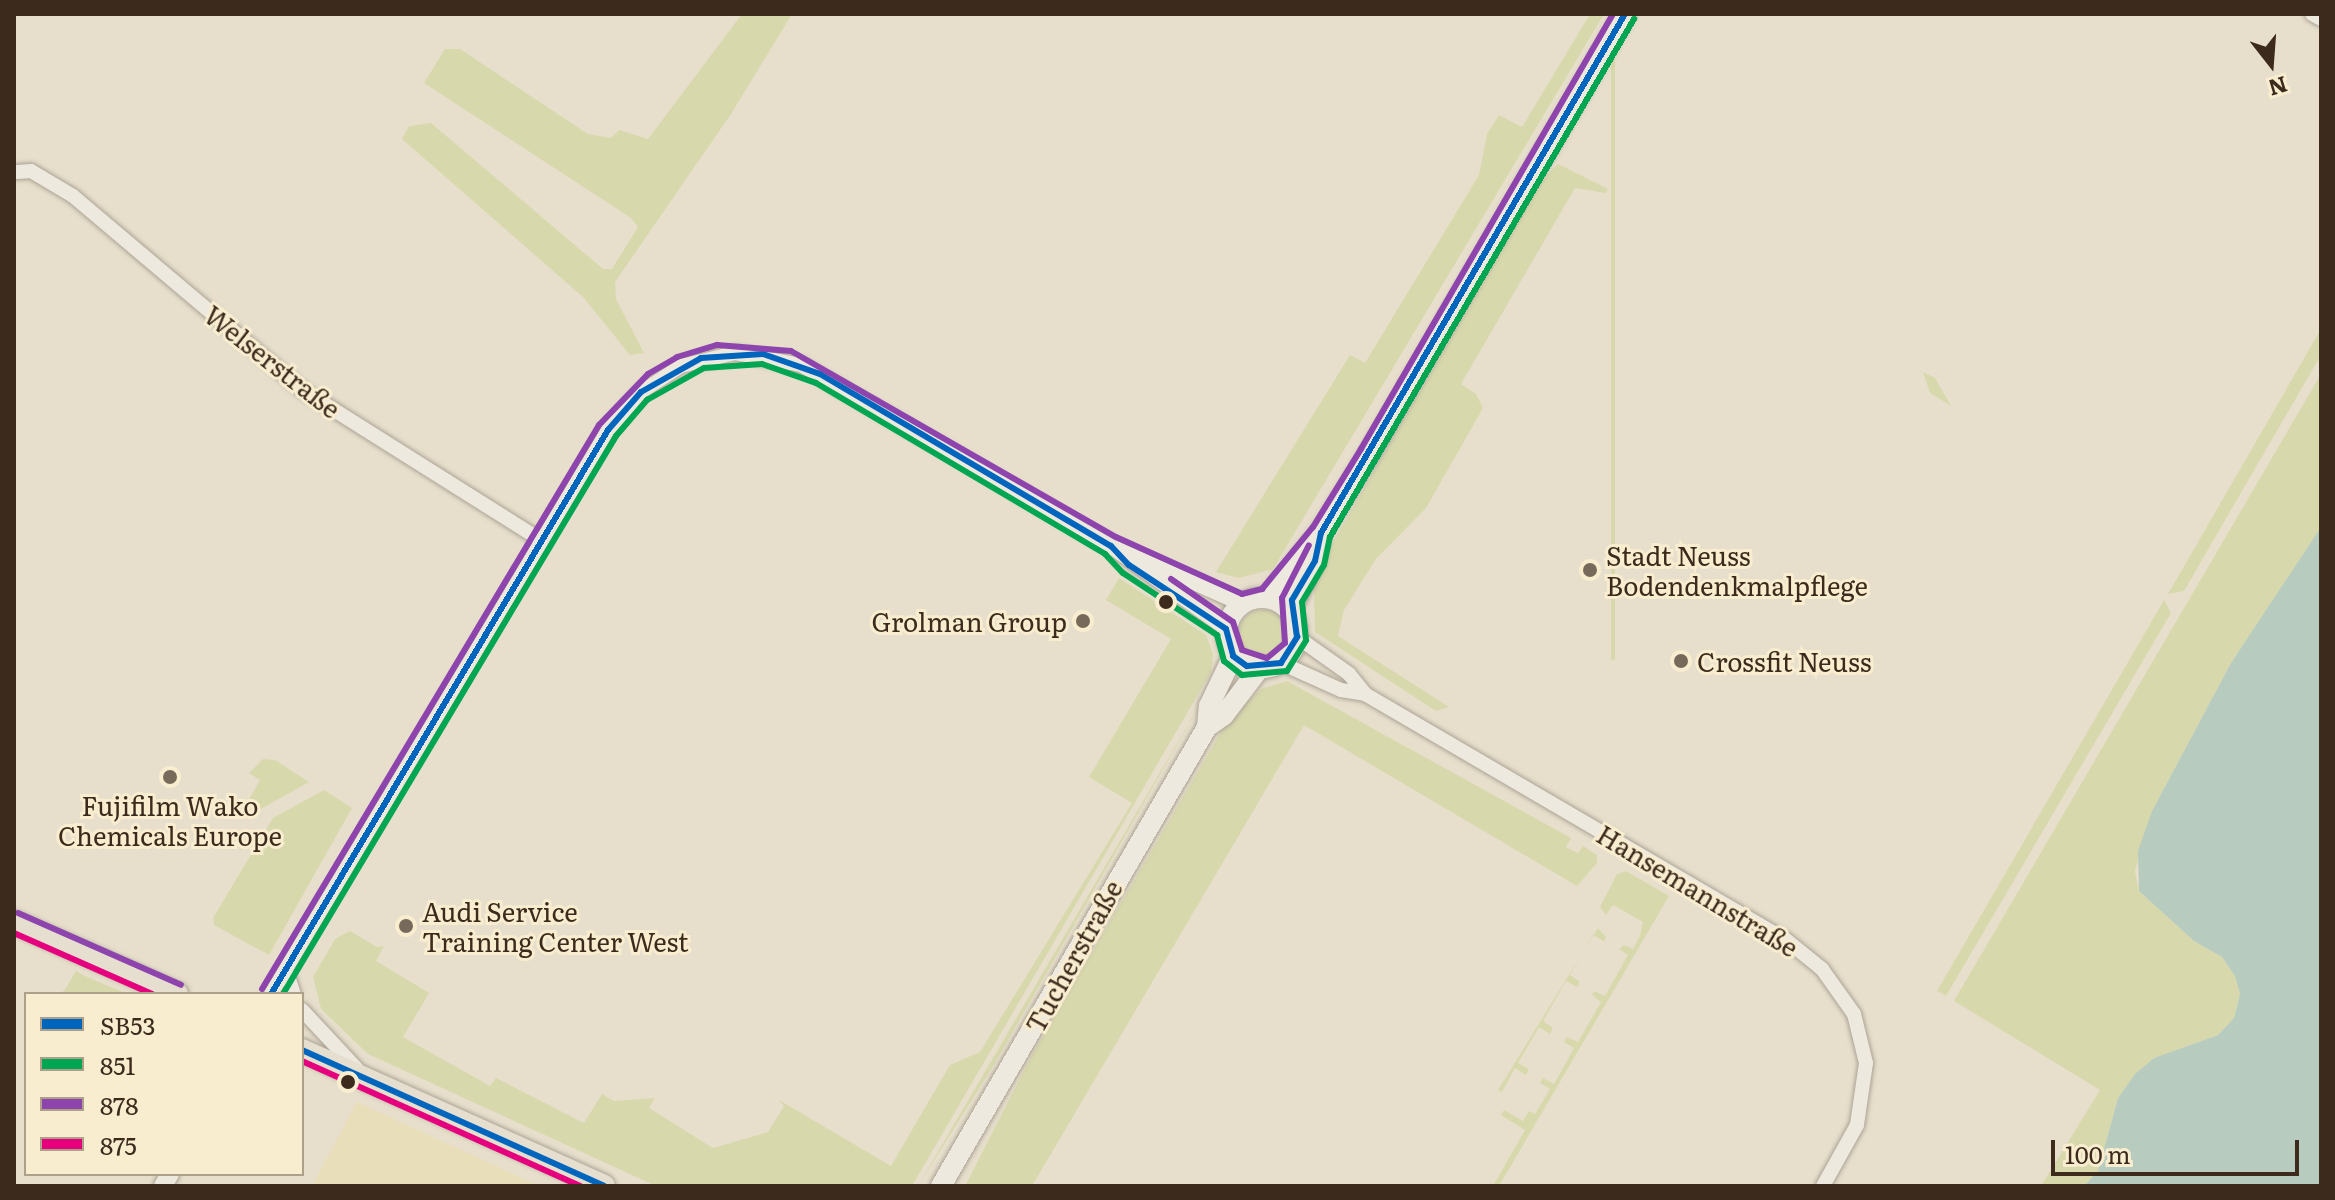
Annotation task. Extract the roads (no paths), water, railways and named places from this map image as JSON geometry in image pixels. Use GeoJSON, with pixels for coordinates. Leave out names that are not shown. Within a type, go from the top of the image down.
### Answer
{"type":"FeatureCollection","features":[{"type":"Feature","properties":{"kind":"main road"},"geometry":{"type":"LineString","coordinates":[[1321,533],[1315,561],[1290,611],[1297,637],[1281,663],[1259,669],[1233,656],[1226,629],[1241,604],[1268,598],[1321,533],[1625,14]]}},
{"type":"Feature","properties":{"kind":"main road"},"geometry":{"type":"LineString","coordinates":[[1268,598],[1290,611]]}},
{"type":"Feature","properties":{"kind":"main road","name":"Tucherstraße"},"geometry":{"type":"LineString","coordinates":[[941,1186],[1207,727],[1209,706],[1233,656]]}},
{"type":"Feature","properties":{"kind":"main road","name":"Tucherstraße"},"geometry":{"type":"LineString","coordinates":[[1207,727],[1224,715],[1259,669]]}},
{"type":"Feature","properties":{"kind":"main road"},"geometry":{"type":"LineString","coordinates":[[14,922],[172,992]]}},
{"type":"Feature","properties":{"kind":"main road"},"geometry":{"type":"LineString","coordinates":[[304,1051],[604,1186]]}},
{"type":"Feature","properties":{"kind":"street"},"geometry":{"type":"LineString","coordinates":[[2312,14],[2321,19]]}},
{"type":"Feature","properties":{"kind":"street","name":"Welserstraße"},"geometry":{"type":"LineString","coordinates":[[17,172],[31,171],[75,198],[304,391],[541,540]]}},
{"type":"Feature","properties":{"kind":"street"},"geometry":{"type":"LineString","coordinates":[[272,992],[608,430],[641,392],[681,366],[735,353],[776,357],[820,374],[1111,546],[1241,604]]}},
{"type":"Feature","properties":{"kind":"street"},"geometry":{"type":"LineString","coordinates":[[1111,546],[1129,565],[1226,629]]}},
{"type":"Feature","properties":{"kind":"street","name":"Hansemannstraße"},"geometry":{"type":"LineString","coordinates":[[1297,637],[1349,674],[1365,694]]}},
{"type":"Feature","properties":{"kind":"street","name":"Hansemannstraße"},"geometry":{"type":"LineString","coordinates":[[1281,663],[1341,690],[1365,694],[1785,939],[1822,969],[1854,1014],[1866,1063],[1857,1125],[1823,1186]]}},
{"type":"Feature","properties":{"kind":"street"},"geometry":{"type":"LineString","coordinates":[[286,970],[293,992]]}},
{"type":"Feature","properties":{"kind":"street"},"geometry":{"type":"LineString","coordinates":[[304,1012],[369,1080]]}},
{"type":"Feature","properties":{"kind":"place","name":"Stadt Neuss Bodendenkmalpflege"},"geometry":{"type":"Point","coordinates":[1590,570]}},
{"type":"Feature","properties":{"kind":"place","name":"Grolman Group"},"geometry":{"type":"Point","coordinates":[1083,621]}},
{"type":"Feature","properties":{"kind":"place","name":"Crossfit Neuss"},"geometry":{"type":"Point","coordinates":[1681,661]}},
{"type":"Feature","properties":{"kind":"place","name":"Fujifilm Wako Chemicals Europe"},"geometry":{"type":"Point","coordinates":[170,777]}},
{"type":"Feature","properties":{"kind":"place","name":"Audi Service Training Center West"},"geometry":{"type":"Point","coordinates":[406,926]}}]}
